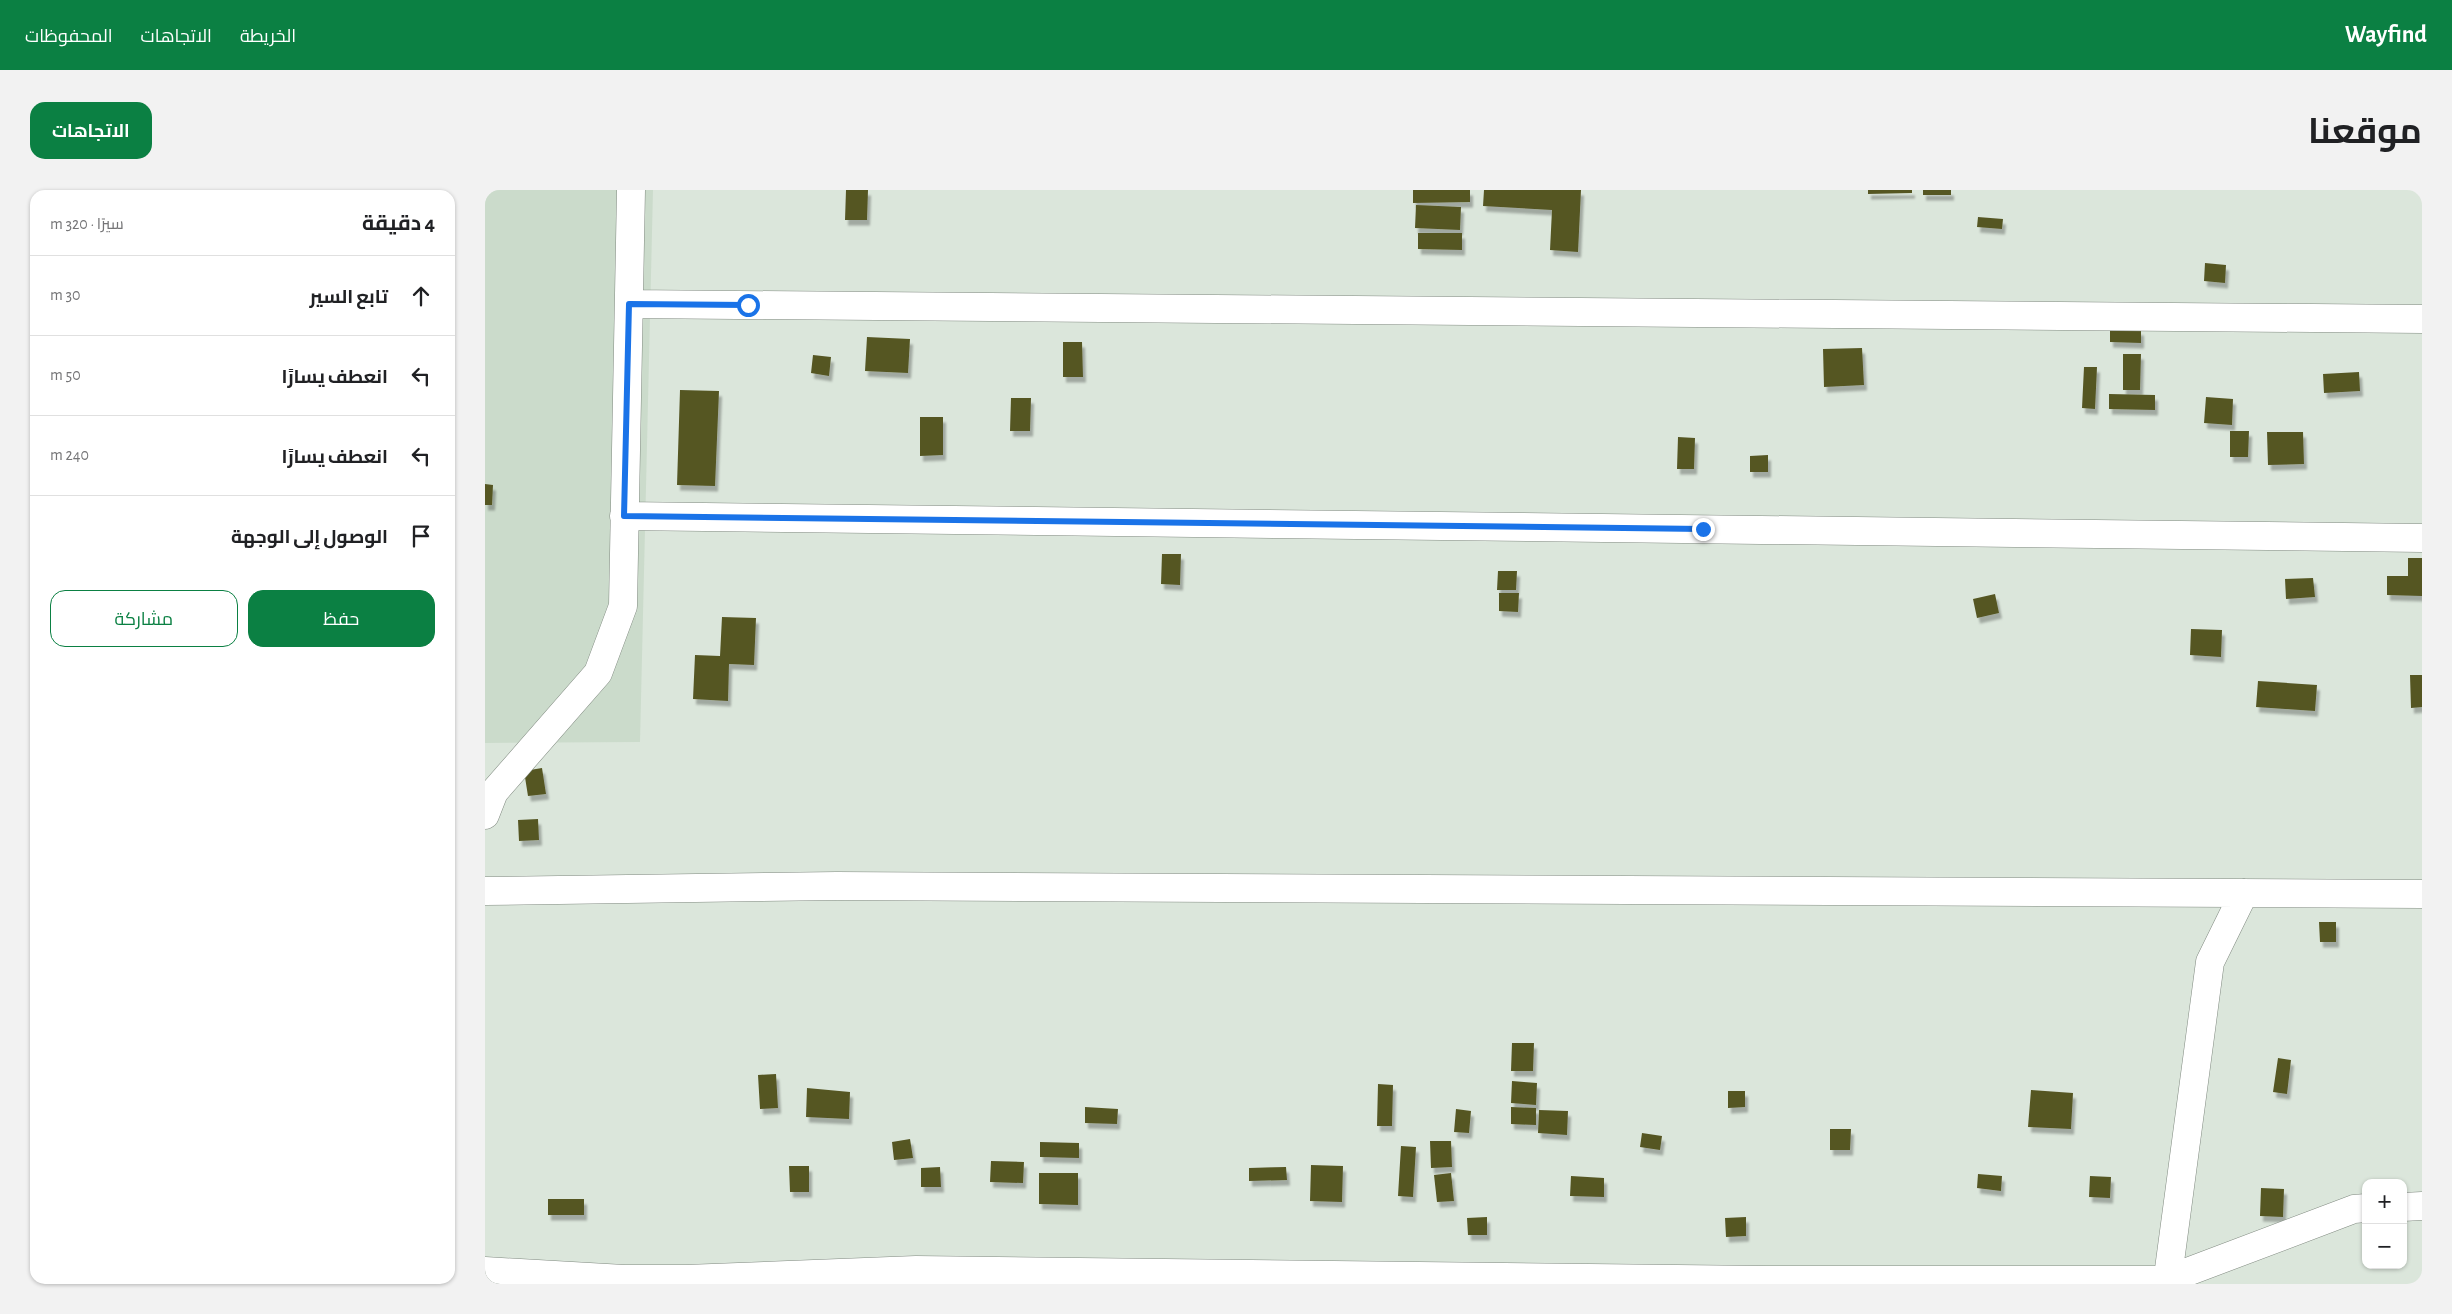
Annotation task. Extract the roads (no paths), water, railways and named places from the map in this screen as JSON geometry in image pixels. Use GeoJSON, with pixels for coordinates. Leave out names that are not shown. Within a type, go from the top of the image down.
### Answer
{"type":"FeatureCollection","features":[{"type":"Feature","properties":{"kind":"street"},"geometry":{"type":"LineString","coordinates":[[485,815],[494,792],[598,673],[623,606],[631,190]]}},
{"type":"Feature","properties":{"kind":"street"},"geometry":{"type":"LineString","coordinates":[[629,304],[2422,319]]}},
{"type":"Feature","properties":{"kind":"street"},"geometry":{"type":"LineString","coordinates":[[624,516],[2422,538]]}},
{"type":"Feature","properties":{"kind":"street"},"geometry":{"type":"LineString","coordinates":[[485,891],[847,886],[2422,894]]}},
{"type":"Feature","properties":{"kind":"street"},"geometry":{"type":"LineString","coordinates":[[2166,1282],[2210,962],[2244,893]]}},
{"type":"Feature","properties":{"kind":"street"},"geometry":{"type":"LineString","coordinates":[[2407,1207],[2422,1206]]}},
{"type":"Feature","properties":{"kind":"street"},"geometry":{"type":"LineString","coordinates":[[485,1271],[686,1281],[916,1270],[1273,1280],[2166,1282],[2354,1209],[2362,1208]]}}]}
